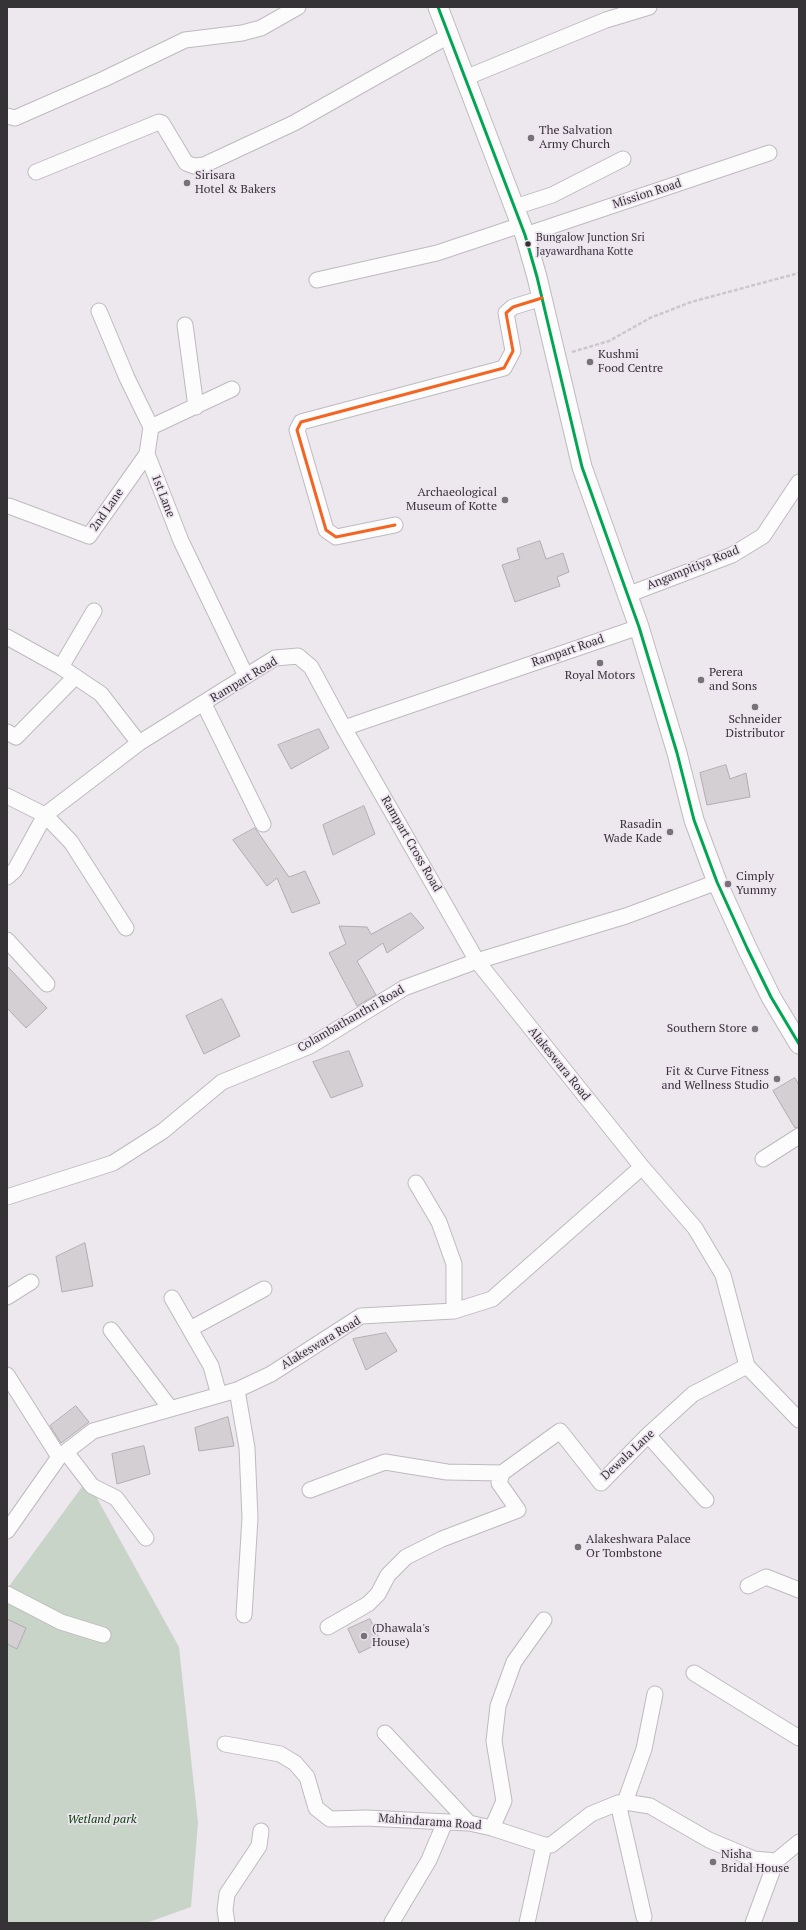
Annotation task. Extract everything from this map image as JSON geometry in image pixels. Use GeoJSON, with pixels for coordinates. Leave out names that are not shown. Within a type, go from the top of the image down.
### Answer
{"type":"FeatureCollection","features":[{"type":"Feature","properties":{"kind":"main road"},"geometry":{"type":"LineString","coordinates":[[438,7],[450,35],[523,230],[542,298],[582,467],[639,627],[677,753],[694,820],[717,882],[768,990],[799,1044]]}},
{"type":"Feature","properties":{"kind":"street"},"geometry":{"type":"LineString","coordinates":[[7,116],[15,118],[104,79],[185,40],[242,33],[261,28],[298,7]]}},
{"type":"Feature","properties":{"kind":"street"},"geometry":{"type":"LineString","coordinates":[[465,78],[606,20],[649,7]]}},
{"type":"Feature","properties":{"kind":"street"},"geometry":{"type":"LineString","coordinates":[[36,172],[159,122],[162,123],[186,163],[194,166],[204,165],[294,123],[450,35]]}},
{"type":"Feature","properties":{"kind":"street","name":"Mission Road"},"geometry":{"type":"LineString","coordinates":[[317,280],[437,254],[523,230],[769,154]]}},
{"type":"Feature","properties":{"kind":"street"},"geometry":{"type":"LineString","coordinates":[[515,207],[552,195],[623,159]]}},
{"type":"Feature","properties":{"kind":"street"},"geometry":{"type":"LineString","coordinates":[[395,526],[336,537],[326,530],[298,430],[301,422],[504,368],[513,351],[506,314],[513,306],[542,298]]}},
{"type":"Feature","properties":{"kind":"street"},"geometry":{"type":"LineString","coordinates":[[99,311],[127,378],[150,427],[232,389]]}},
{"type":"Feature","properties":{"kind":"street"},"geometry":{"type":"LineString","coordinates":[[185,325],[196,407]]}},
{"type":"Feature","properties":{"kind":"street","name":"1st Lane"},"geometry":{"type":"LineString","coordinates":[[150,427],[147,454],[181,541],[246,676]]}},
{"type":"Feature","properties":{"kind":"street","name":"2nd Lane"},"geometry":{"type":"LineString","coordinates":[[9,506],[89,536],[147,454]]}},
{"type":"Feature","properties":{"kind":"street","name":"Angampitiya Road"},"geometry":{"type":"LineString","coordinates":[[627,595],[732,555],[763,536],[799,482]]}},
{"type":"Feature","properties":{"kind":"street"},"geometry":{"type":"LineString","coordinates":[[61,667],[94,611]]}},
{"type":"Feature","properties":{"kind":"street","name":"Rampart Road"},"geometry":{"type":"LineString","coordinates":[[7,877],[15,870],[46,815],[139,743],[276,658],[298,656],[311,667],[344,728],[639,627]]}},
{"type":"Feature","properties":{"kind":"street"},"geometry":{"type":"LineString","coordinates":[[7,637],[61,667],[101,694],[139,743]]}},
{"type":"Feature","properties":{"kind":"street"},"geometry":{"type":"LineString","coordinates":[[7,732],[16,738],[76,677]]}},
{"type":"Feature","properties":{"kind":"street"},"geometry":{"type":"LineString","coordinates":[[204,704],[263,824]]}},
{"type":"Feature","properties":{"kind":"street","name":"Rampart Cross Road"},"geometry":{"type":"LineString","coordinates":[[344,728],[477,961]]}},
{"type":"Feature","properties":{"kind":"street"},"geometry":{"type":"LineString","coordinates":[[7,796],[46,815],[71,842],[126,928]]}},
{"type":"Feature","properties":{"kind":"street","name":"Colambathanthri Road"},"geometry":{"type":"LineString","coordinates":[[7,1196],[113,1163],[163,1131],[222,1082],[310,1046],[404,988],[477,961],[626,916],[717,882]]}},
{"type":"Feature","properties":{"kind":"street"},"geometry":{"type":"LineString","coordinates":[[7,940],[47,984]]}},
{"type":"Feature","properties":{"kind":"street","name":"Alakeswara Road"},"geometry":{"type":"LineString","coordinates":[[477,961],[642,1167],[695,1228],[723,1275],[747,1366],[799,1420]]}},
{"type":"Feature","properties":{"kind":"street"},"geometry":{"type":"LineString","coordinates":[[763,1159],[799,1136]]}},
{"type":"Feature","properties":{"kind":"street","name":"Alakeswara Road"},"geometry":{"type":"LineString","coordinates":[[7,1531],[63,1454],[93,1431],[237,1390],[271,1374],[362,1316],[454,1311],[492,1299],[642,1167]]}},
{"type":"Feature","properties":{"kind":"street"},"geometry":{"type":"LineString","coordinates":[[416,1183],[439,1222],[454,1264],[454,1311]]}},
{"type":"Feature","properties":{"kind":"street"},"geometry":{"type":"LineString","coordinates":[[7,1297],[31,1282]]}},
{"type":"Feature","properties":{"kind":"street"},"geometry":{"type":"LineString","coordinates":[[190,1329],[264,1289]]}},
{"type":"Feature","properties":{"kind":"street"},"geometry":{"type":"LineString","coordinates":[[172,1298],[211,1366],[219,1395]]}},
{"type":"Feature","properties":{"kind":"street"},"geometry":{"type":"LineString","coordinates":[[111,1330],[170,1408]]}},
{"type":"Feature","properties":{"kind":"street","name":"Dewala Lane"},"geometry":{"type":"LineString","coordinates":[[502,1473],[560,1431],[601,1483],[648,1435],[693,1394],[747,1366]]}},
{"type":"Feature","properties":{"kind":"street"},"geometry":{"type":"LineString","coordinates":[[7,1375],[63,1454],[92,1486],[116,1498],[146,1538]]}},
{"type":"Feature","properties":{"kind":"street"},"geometry":{"type":"LineString","coordinates":[[237,1390],[247,1448],[250,1518],[244,1615]]}},
{"type":"Feature","properties":{"kind":"street"},"geometry":{"type":"LineString","coordinates":[[648,1435],[706,1500]]}},
{"type":"Feature","properties":{"kind":"street"},"geometry":{"type":"LineString","coordinates":[[310,1490],[385,1462],[447,1472],[502,1473],[499,1483],[518,1510],[442,1539],[406,1557],[388,1575],[378,1594],[368,1604],[328,1626]]}},
{"type":"Feature","properties":{"kind":"street"},"geometry":{"type":"LineString","coordinates":[[748,1586],[766,1577],[799,1590]]}},
{"type":"Feature","properties":{"kind":"street"},"geometry":{"type":"LineString","coordinates":[[7,1594],[61,1622],[103,1635]]}},
{"type":"Feature","properties":{"kind":"street"},"geometry":{"type":"LineString","coordinates":[[492,1828],[504,1801],[494,1741],[498,1706],[514,1662],[544,1620]]}},
{"type":"Feature","properties":{"kind":"street"},"geometry":{"type":"LineString","coordinates":[[694,1672],[799,1738]]}},
{"type":"Feature","properties":{"kind":"street"},"geometry":{"type":"LineString","coordinates":[[644,1917],[621,1803],[644,1749],[656,1694]]}},
{"type":"Feature","properties":{"kind":"street"},"geometry":{"type":"LineString","coordinates":[[385,1733],[469,1823]]}},
{"type":"Feature","properties":{"kind":"street","name":"Mahindarama Road"},"geometry":{"type":"LineString","coordinates":[[225,1744],[280,1754],[295,1763],[307,1777],[316,1808],[330,1819],[366,1818],[469,1823],[492,1828],[544,1845]]}},
{"type":"Feature","properties":{"kind":"street"},"geometry":{"type":"LineString","coordinates":[[527,1923],[544,1845],[551,1845],[591,1814],[621,1803],[650,1806],[709,1840],[754,1859],[776,1860]]}},
{"type":"Feature","properties":{"kind":"street"},"geometry":{"type":"LineString","coordinates":[[392,1922],[429,1860],[445,1822]]}},
{"type":"Feature","properties":{"kind":"street"},"geometry":{"type":"LineString","coordinates":[[227,1923],[224,1910],[227,1894],[259,1846],[261,1830]]}},
{"type":"Feature","properties":{"kind":"street"},"geometry":{"type":"LineString","coordinates":[[753,1923],[776,1860],[799,1842]]}},
{"type":"Feature","properties":{"kind":"path"},"geometry":{"type":"LineString","coordinates":[[556,356],[609,341],[650,318],[691,302],[799,273]]}},
{"type":"Feature","properties":{"kind":"green space","name":"Wetland park"},"geometry":{"type":"Polygon","coordinates":[[[87,1480],[179,1647],[198,1823],[191,1907],[146,1923],[7,1923],[7,1589],[87,1480]]]}},
{"type":"Feature","properties":{"kind":"building"},"geometry":{"type":"Polygon","coordinates":[[[540,541],[546,559],[563,553],[569,572],[557,577],[560,586],[515,602],[502,565],[520,559],[517,549],[540,541]]]}},
{"type":"Feature","properties":{"kind":"building"},"geometry":{"type":"Polygon","coordinates":[[[319,729],[329,748],[291,769],[278,745],[319,729]]]}},
{"type":"Feature","properties":{"kind":"building"},"geometry":{"type":"Polygon","coordinates":[[[726,765],[730,779],[746,773],[750,797],[707,805],[700,773],[726,765]]]}},
{"type":"Feature","properties":{"kind":"building"},"geometry":{"type":"Polygon","coordinates":[[[364,806],[375,834],[333,855],[323,825],[364,806]]]}},
{"type":"Feature","properties":{"kind":"building"},"geometry":{"type":"Polygon","coordinates":[[[255,828],[289,877],[305,871],[320,903],[292,913],[277,878],[267,886],[233,840],[255,828]]]}},
{"type":"Feature","properties":{"kind":"building"},"geometry":{"type":"Polygon","coordinates":[[[411,913],[424,928],[387,953],[383,943],[357,961],[376,995],[357,1006],[329,953],[346,944],[339,926],[367,927],[371,934],[411,913]]]}},
{"type":"Feature","properties":{"kind":"building"},"geometry":{"type":"Polygon","coordinates":[[[7,966],[47,1008],[26,1028],[7,1008],[7,966]]]}},
{"type":"Feature","properties":{"kind":"building"},"geometry":{"type":"Polygon","coordinates":[[[222,999],[240,1036],[204,1054],[186,1016],[222,999]]]}},
{"type":"Feature","properties":{"kind":"building"},"geometry":{"type":"Polygon","coordinates":[[[349,1051],[363,1086],[331,1098],[313,1062],[349,1051]]]}},
{"type":"Feature","properties":{"kind":"building"},"geometry":{"type":"Polygon","coordinates":[[[795,1078],[799,1085],[799,1127],[795,1128],[773,1091],[795,1078]]]}},
{"type":"Feature","properties":{"kind":"building"},"geometry":{"type":"Polygon","coordinates":[[[85,1243],[93,1286],[62,1292],[56,1257],[85,1243]]]}},
{"type":"Feature","properties":{"kind":"building"},"geometry":{"type":"Polygon","coordinates":[[[386,1333],[397,1351],[366,1370],[353,1339],[386,1333]]]}},
{"type":"Feature","properties":{"kind":"building"},"geometry":{"type":"Polygon","coordinates":[[[76,1406],[89,1422],[61,1443],[50,1426],[76,1406]]]}},
{"type":"Feature","properties":{"kind":"building"},"geometry":{"type":"Polygon","coordinates":[[[228,1417],[234,1446],[199,1451],[195,1428],[228,1417]]]}},
{"type":"Feature","properties":{"kind":"building"},"geometry":{"type":"Polygon","coordinates":[[[144,1446],[150,1474],[117,1484],[112,1454],[144,1446]]]}},
{"type":"Feature","properties":{"kind":"building"},"geometry":{"type":"Polygon","coordinates":[[[7,1619],[26,1628],[17,1649],[7,1644],[7,1619]]]}},
{"type":"Feature","properties":{"kind":"building","name":"(Dhawala's House)"},"geometry":{"type":"Polygon","coordinates":[[[370,1619],[381,1642],[359,1653],[348,1629],[370,1619]]]}},
{"type":"Feature","properties":{"kind":"transit line"},"geometry":{"type":"LineString","coordinates":[[438,7],[525,235],[537,277],[582,467],[639,627],[677,753],[694,820],[717,882],[747,948],[771,997],[799,1044]]}},
{"type":"Feature","properties":{"kind":"transit line"},"geometry":{"type":"LineString","coordinates":[[395,525],[336,537],[326,530],[297,430],[301,422],[504,368],[513,351],[506,313],[513,307],[542,298]]}},
{"type":"Feature","properties":{"kind":"place","name":"The Salvation Army Church"},"geometry":{"type":"Point","coordinates":[531,138]}},
{"type":"Feature","properties":{"kind":"place","name":"Sirisara Hotel & Bakers"},"geometry":{"type":"Point","coordinates":[187,183]}},
{"type":"Feature","properties":{"kind":"place","name":"Bungalow Junction Sri Jayawardhana Kotte"},"geometry":{"type":"Point","coordinates":[528,244]}},
{"type":"Feature","properties":{"kind":"place","name":"Kushmi Food Centre"},"geometry":{"type":"Point","coordinates":[590,362]}},
{"type":"Feature","properties":{"kind":"place","name":"Archaeological Museum of Kotte"},"geometry":{"type":"Point","coordinates":[505,500]}},
{"type":"Feature","properties":{"kind":"place","name":"Royal Motors"},"geometry":{"type":"Point","coordinates":[600,663]}},
{"type":"Feature","properties":{"kind":"place","name":"Perera and Sons"},"geometry":{"type":"Point","coordinates":[701,680]}},
{"type":"Feature","properties":{"kind":"place","name":"Schneider Distributor"},"geometry":{"type":"Point","coordinates":[755,707]}},
{"type":"Feature","properties":{"kind":"place","name":"Rasadin Wade Kade"},"geometry":{"type":"Point","coordinates":[670,832]}},
{"type":"Feature","properties":{"kind":"place","name":"Cimply Yummy"},"geometry":{"type":"Point","coordinates":[728,884]}},
{"type":"Feature","properties":{"kind":"place","name":"Southern Store"},"geometry":{"type":"Point","coordinates":[755,1029]}},
{"type":"Feature","properties":{"kind":"place","name":"Fit & Curve Fitness and Wellness Studio"},"geometry":{"type":"Point","coordinates":[777,1079]}},
{"type":"Feature","properties":{"kind":"place","name":"Alakeshwara Palace Or Tombstone"},"geometry":{"type":"Point","coordinates":[578,1547]}},
{"type":"Feature","properties":{"kind":"place","name":"(Dhawala's House)"},"geometry":{"type":"Point","coordinates":[364,1636]}},
{"type":"Feature","properties":{"kind":"place","name":"Nisha Bridal House"},"geometry":{"type":"Point","coordinates":[713,1862]}}]}
